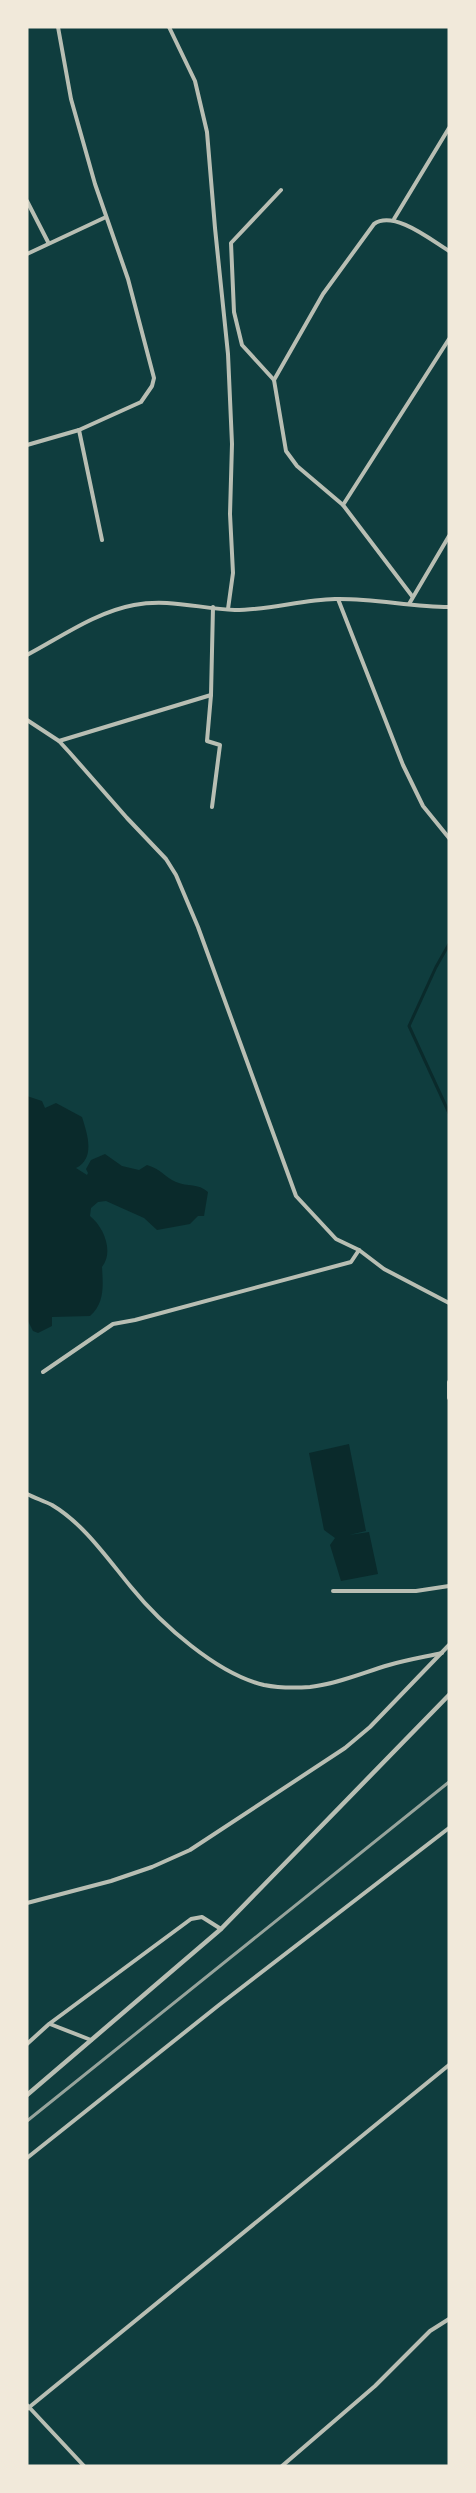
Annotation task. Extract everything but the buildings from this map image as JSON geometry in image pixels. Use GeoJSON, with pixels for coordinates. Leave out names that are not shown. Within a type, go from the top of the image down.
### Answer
{"type":"FeatureCollection","features":[{"type":"Feature","properties":{"kind":"street"},"geometry":{"type":"LineString","coordinates":[[27,445],[79,430],[141,402],[153,386],[154,378],[128,279],[106,217],[71,99],[58,27]]}},
{"type":"Feature","properties":{"kind":"street"},"geometry":{"type":"LineString","coordinates":[[169,27],[195,81],[207,132],[228,354],[232,444],[230,514],[233,573],[228,609]]}},
{"type":"Feature","properties":{"kind":"street"},"geometry":{"type":"LineString","coordinates":[[394,219],[449,128]]}},
{"type":"Feature","properties":{"kind":"street"},"geometry":{"type":"LineString","coordinates":[[280,190],[233,239],[230,247],[234,312],[242,345],[274,380],[286,451],[297,466],[343,505],[412,596]]}},
{"type":"Feature","properties":{"kind":"street"},"geometry":{"type":"LineString","coordinates":[[27,201],[48,242]]}},
{"type":"Feature","properties":{"kind":"street"},"geometry":{"type":"LineString","coordinates":[[27,254],[48,242],[106,217]]}},
{"type":"Feature","properties":{"kind":"street"},"geometry":{"type":"LineString","coordinates":[[274,380],[323,294],[374,224],[380,220],[394,219],[449,251]]}},
{"type":"Feature","properties":{"kind":"street"},"geometry":{"type":"LineString","coordinates":[[343,505],[449,339]]}},
{"type":"Feature","properties":{"kind":"street"},"geometry":{"type":"LineString","coordinates":[[79,430],[102,540]]}},
{"type":"Feature","properties":{"kind":"street"},"geometry":{"type":"LineString","coordinates":[[409,604],[449,536]]}},
{"type":"Feature","properties":{"kind":"street"},"geometry":{"type":"LineString","coordinates":[[338,599],[403,765],[423,806],[449,838]]}},
{"type":"Feature","properties":{"kind":"street"},"geometry":{"type":"LineString","coordinates":[[27,655],[83,624],[133,605],[157,602],[228,609],[266,609],[338,599],[449,607]]}},
{"type":"Feature","properties":{"kind":"street"},"geometry":{"type":"LineString","coordinates":[[212,807],[220,745],[207,741],[211,695],[213,607]]}},
{"type":"Feature","properties":{"kind":"street"},"geometry":{"type":"LineString","coordinates":[[59,741],[211,695]]}},
{"type":"Feature","properties":{"kind":"street"},"geometry":{"type":"LineString","coordinates":[[27,720],[59,741],[166,859],[176,875],[198,927],[296,1196],[336,1239],[359,1250],[384,1269],[449,1303]]}},
{"type":"Feature","properties":{"kind":"street"},"geometry":{"type":"LineString","coordinates":[[43,1372],[113,1324],[351,1262],[359,1250]]}},
{"type":"Feature","properties":{"kind":"street"},"geometry":{"type":"LineString","coordinates":[[449,1382],[449,1398]]}},
{"type":"Feature","properties":{"kind":"street"},"geometry":{"type":"LineString","coordinates":[[27,1494],[52,1506],[73,1522],[98,1547],[152,1612],[172,1631],[225,1667],[263,1685],[311,1687],[347,1680],[390,1665],[442,1653]]}},
{"type":"Feature","properties":{"kind":"street"},"geometry":{"type":"LineString","coordinates":[[333,1591],[416,1591],[449,1586]]}},
{"type":"Feature","properties":{"kind":"street"},"geometry":{"type":"LineString","coordinates":[[27,1903],[111,1881],[152,1867],[190,1850],[345,1748],[370,1727],[449,1646]]}},
{"type":"Feature","properties":{"kind":"street"},"geometry":{"type":"LineString","coordinates":[[27,2095],[221,1929],[449,1695]]}},
{"type":"Feature","properties":{"kind":"street"},"geometry":{"type":"LineString","coordinates":[[27,2158],[219,2004],[449,1828]]}},
{"type":"Feature","properties":{"kind":"street"},"geometry":{"type":"LineString","coordinates":[[27,2044],[49,2024],[191,1918],[202,1917],[221,1929]]}},
{"type":"Feature","properties":{"kind":"street"},"geometry":{"type":"LineString","coordinates":[[49,2024],[91,2040]]}},
{"type":"Feature","properties":{"kind":"street"},"geometry":{"type":"LineString","coordinates":[[83,2466],[28,2407],[449,2065]]}},
{"type":"Feature","properties":{"kind":"street"},"geometry":{"type":"LineString","coordinates":[[282,2466],[375,2386],[430,2331],[449,2319]]}},
{"type":"Feature","properties":{"kind":"water"},"geometry":{"type":"Polygon","coordinates":[[[27,1096],[42,1101],[45,1108],[56,1103],[82,1117],[88,1138],[88,1152],[82,1164],[76,1168],[87,1175],[86,1169],[91,1160],[105,1154],[122,1166],[139,1170],[147,1165],[176,1182],[200,1187],[208,1192],[204,1216],[198,1216],[190,1224],[157,1230],[144,1218],[106,1201],[98,1202],[91,1208],[90,1216],[103,1233],[107,1247],[106,1261],[102,1267],[101,1300],[90,1316],[52,1317],[52,1326],[38,1333],[33,1331],[27,1319],[27,1096]]]}},
{"type":"Feature","properties":{"kind":"water"},"geometry":{"type":"Polygon","coordinates":[[[349,1444],[366,1531],[349,1535],[369,1532],[378,1574],[341,1581],[330,1545],[335,1538],[324,1530],[309,1453],[349,1444]]]}},
{"type":"Feature","properties":{"kind":"waterway"},"geometry":{"type":"LineString","coordinates":[[449,944],[409,1026],[449,1113]]}},
{"type":"Feature","properties":{"kind":"railway"},"geometry":{"type":"LineString","coordinates":[[27,2121],[449,1782]]}}]}
